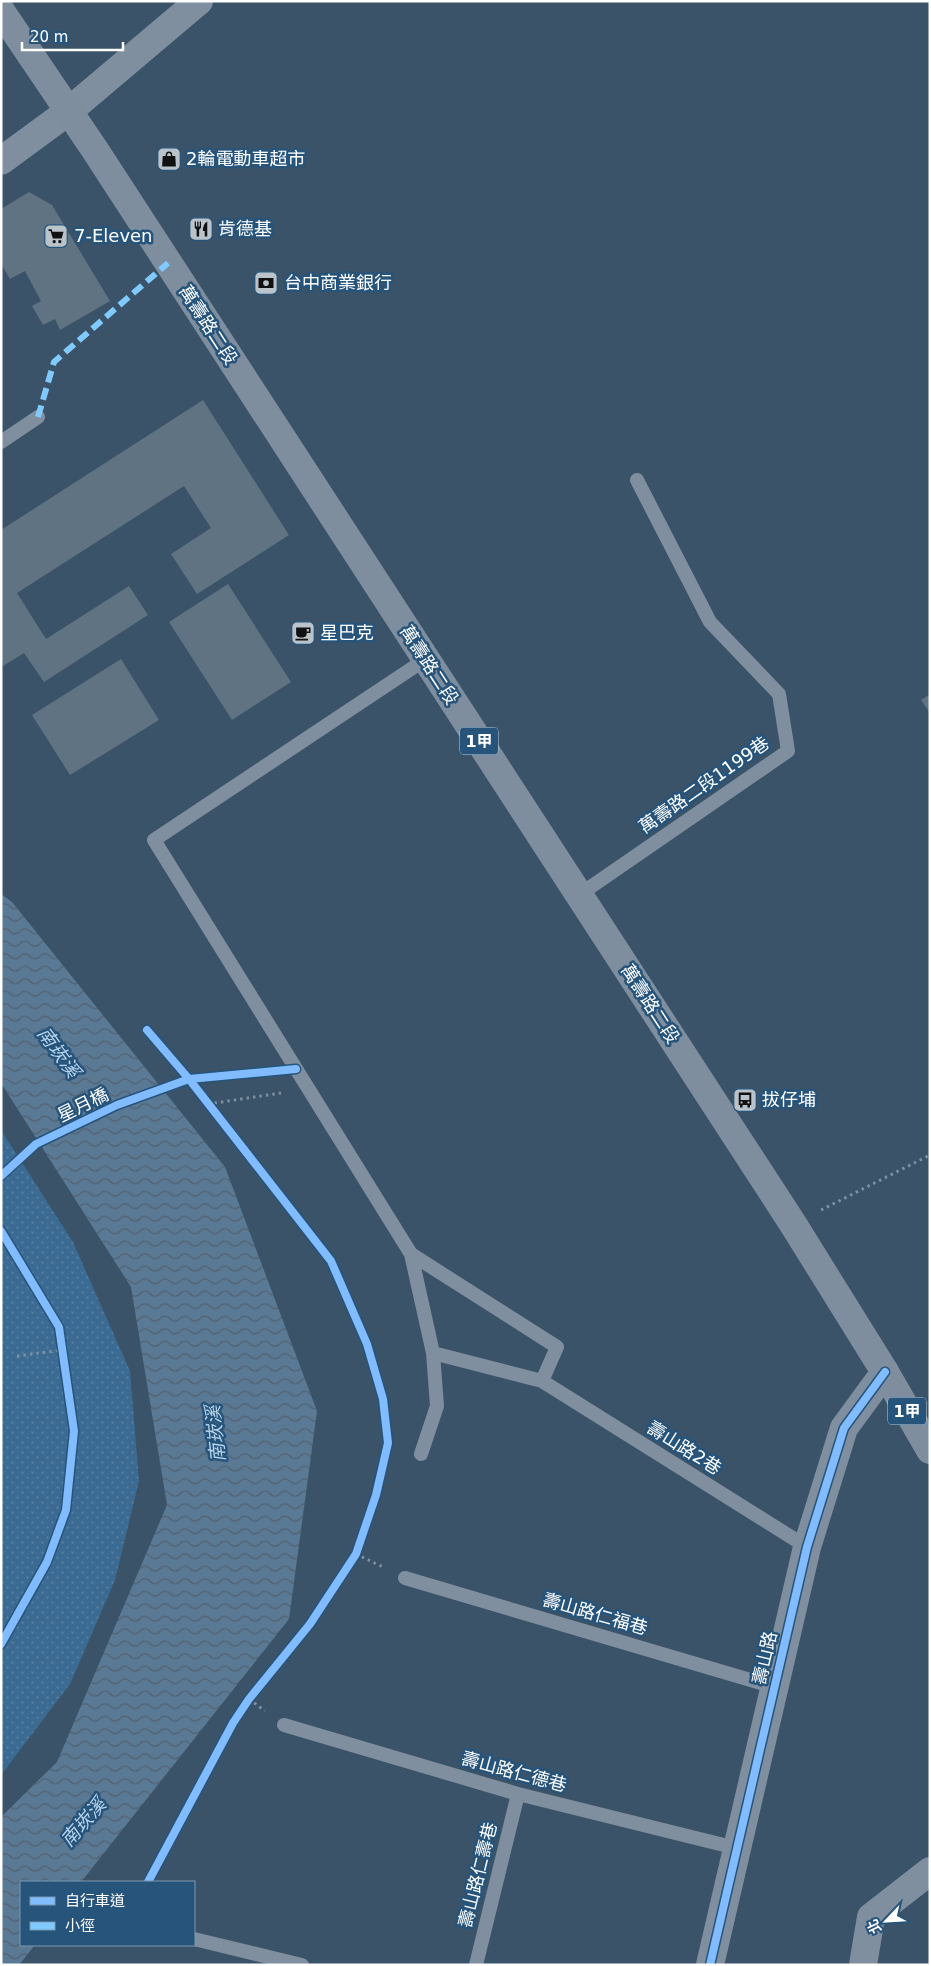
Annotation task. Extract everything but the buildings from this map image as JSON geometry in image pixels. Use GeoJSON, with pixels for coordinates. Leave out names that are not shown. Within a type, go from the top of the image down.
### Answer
{"type":"FeatureCollection","features":[{"type":"Feature","properties":{"kind":"main road","name":"萬壽路二段"},"geometry":{"type":"LineString","coordinates":[[1,11],[69,111],[793,1224],[885,1372],[930,1450]]}},
{"type":"Feature","properties":{"kind":"street"},"geometry":{"type":"LineString","coordinates":[[1,161],[69,111],[199,1]]}},
{"type":"Feature","properties":{"kind":"street","name":"壽山路"},"geometry":{"type":"LineString","coordinates":[[710,1965],[807,1547],[844,1428],[885,1372]]}},
{"type":"Feature","properties":{"kind":"street"},"geometry":{"type":"LineString","coordinates":[[863,1965],[871,1917],[930,1871]]}},
{"type":"Feature","properties":{"kind":"lane"},"geometry":{"type":"LineString","coordinates":[[3,437],[38,417]]}},
{"type":"Feature","properties":{"kind":"lane","name":"萬壽路二段1199巷"},"geometry":{"type":"LineString","coordinates":[[579,895],[788,750],[779,694],[710,622],[637,480]]}},
{"type":"Feature","properties":{"kind":"lane"},"geometry":{"type":"LineString","coordinates":[[421,1454],[437,1406],[433,1354],[410,1254],[154,840],[426,659]]}},
{"type":"Feature","properties":{"kind":"lane"},"geometry":{"type":"LineString","coordinates":[[410,1254],[557,1346],[542,1380]]}},
{"type":"Feature","properties":{"kind":"lane","name":"壽山路2巷"},"geometry":{"type":"LineString","coordinates":[[433,1354],[542,1380],[807,1547]]}},
{"type":"Feature","properties":{"kind":"lane","name":"壽山路仁福巷"},"geometry":{"type":"LineString","coordinates":[[405,1578],[774,1687]]}},
{"type":"Feature","properties":{"kind":"lane","name":"壽山路仁德巷"},"geometry":{"type":"LineString","coordinates":[[284,1725],[518,1794],[736,1848]]}},
{"type":"Feature","properties":{"kind":"lane","name":"壽山路仁壽巷"},"geometry":{"type":"LineString","coordinates":[[476,1965],[518,1794]]}},
{"type":"Feature","properties":{"kind":"lane"},"geometry":{"type":"LineString","coordinates":[[195,1939],[302,1965]]}},
{"type":"Feature","properties":{"kind":"path"},"geometry":{"type":"LineString","coordinates":[[206,1101],[284,1093]]}},
{"type":"Feature","properties":{"kind":"path"},"geometry":{"type":"LineString","coordinates":[[206,1101],[214,1112]]}},
{"type":"Feature","properties":{"kind":"path"},"geometry":{"type":"LineString","coordinates":[[793,1224],[930,1156]]}},
{"type":"Feature","properties":{"kind":"path"},"geometry":{"type":"LineString","coordinates":[[18,1356],[61,1346],[63,1359]]}},
{"type":"Feature","properties":{"kind":"path"},"geometry":{"type":"LineString","coordinates":[[350,1562],[356,1554],[358,1545]]}},
{"type":"Feature","properties":{"kind":"path"},"geometry":{"type":"LineString","coordinates":[[356,1554],[405,1578]]}},
{"type":"Feature","properties":{"kind":"path"},"geometry":{"type":"LineString","coordinates":[[244,1707],[255,1692]]}},
{"type":"Feature","properties":{"kind":"shaded area"},"geometry":{"type":"Polygon","coordinates":[[[1,1130],[73,1242],[130,1371],[139,1481],[115,1580],[70,1684],[1,1775],[1,1130]]]}},
{"type":"Feature","properties":{"kind":"water","name":"南崁溪"},"geometry":{"type":"Polygon","coordinates":[[[1,894],[12,902],[225,1167],[317,1411],[289,1619],[82,1881],[20,1881],[20,1946],[34,1946],[19,1965],[1,1965],[1,1817],[57,1762],[167,1505],[131,1287],[1,1083],[1,894]]]}},
{"type":"Feature","properties":{"kind":"marked path"},"geometry":{"type":"LineString","coordinates":[[38,417],[54,362],[168,263]]}},
{"type":"Feature","properties":{"kind":"cycle path"},"geometry":{"type":"LineString","coordinates":[[147,1030],[189,1079],[331,1261],[367,1344],[383,1399],[388,1443],[376,1495],[356,1554],[310,1624],[249,1699],[233,1723],[149,1881]]}},
{"type":"Feature","properties":{"kind":"cycle path","name":"星月橋"},"geometry":{"type":"LineString","coordinates":[[1,1176],[36,1144],[117,1105],[189,1079],[296,1069]]}},
{"type":"Feature","properties":{"kind":"cycle path"},"geometry":{"type":"LineString","coordinates":[[1,1231],[59,1327],[74,1431],[66,1510],[47,1562],[1,1644]]}},
{"type":"Feature","properties":{"kind":"cycle path"},"geometry":{"type":"LineString","coordinates":[[710,1965],[807,1547],[844,1428],[885,1372]]}},
{"type":"Feature","properties":{"kind":"place","name":"2輪電動車超市"},"geometry":{"type":"Point","coordinates":[169,159]}},
{"type":"Feature","properties":{"kind":"place","name":"肯德基"},"geometry":{"type":"Point","coordinates":[201,229]}},
{"type":"Feature","properties":{"kind":"place","name":"7-Eleven"},"geometry":{"type":"Point","coordinates":[56,236]}},
{"type":"Feature","properties":{"kind":"place","name":"台中商業銀行"},"geometry":{"type":"Point","coordinates":[266,283]}},
{"type":"Feature","properties":{"kind":"place","name":"星巴克"},"geometry":{"type":"Point","coordinates":[303,633]}},
{"type":"Feature","properties":{"kind":"place","name":"拔仔埔"},"geometry":{"type":"Point","coordinates":[745,1100]}}]}
